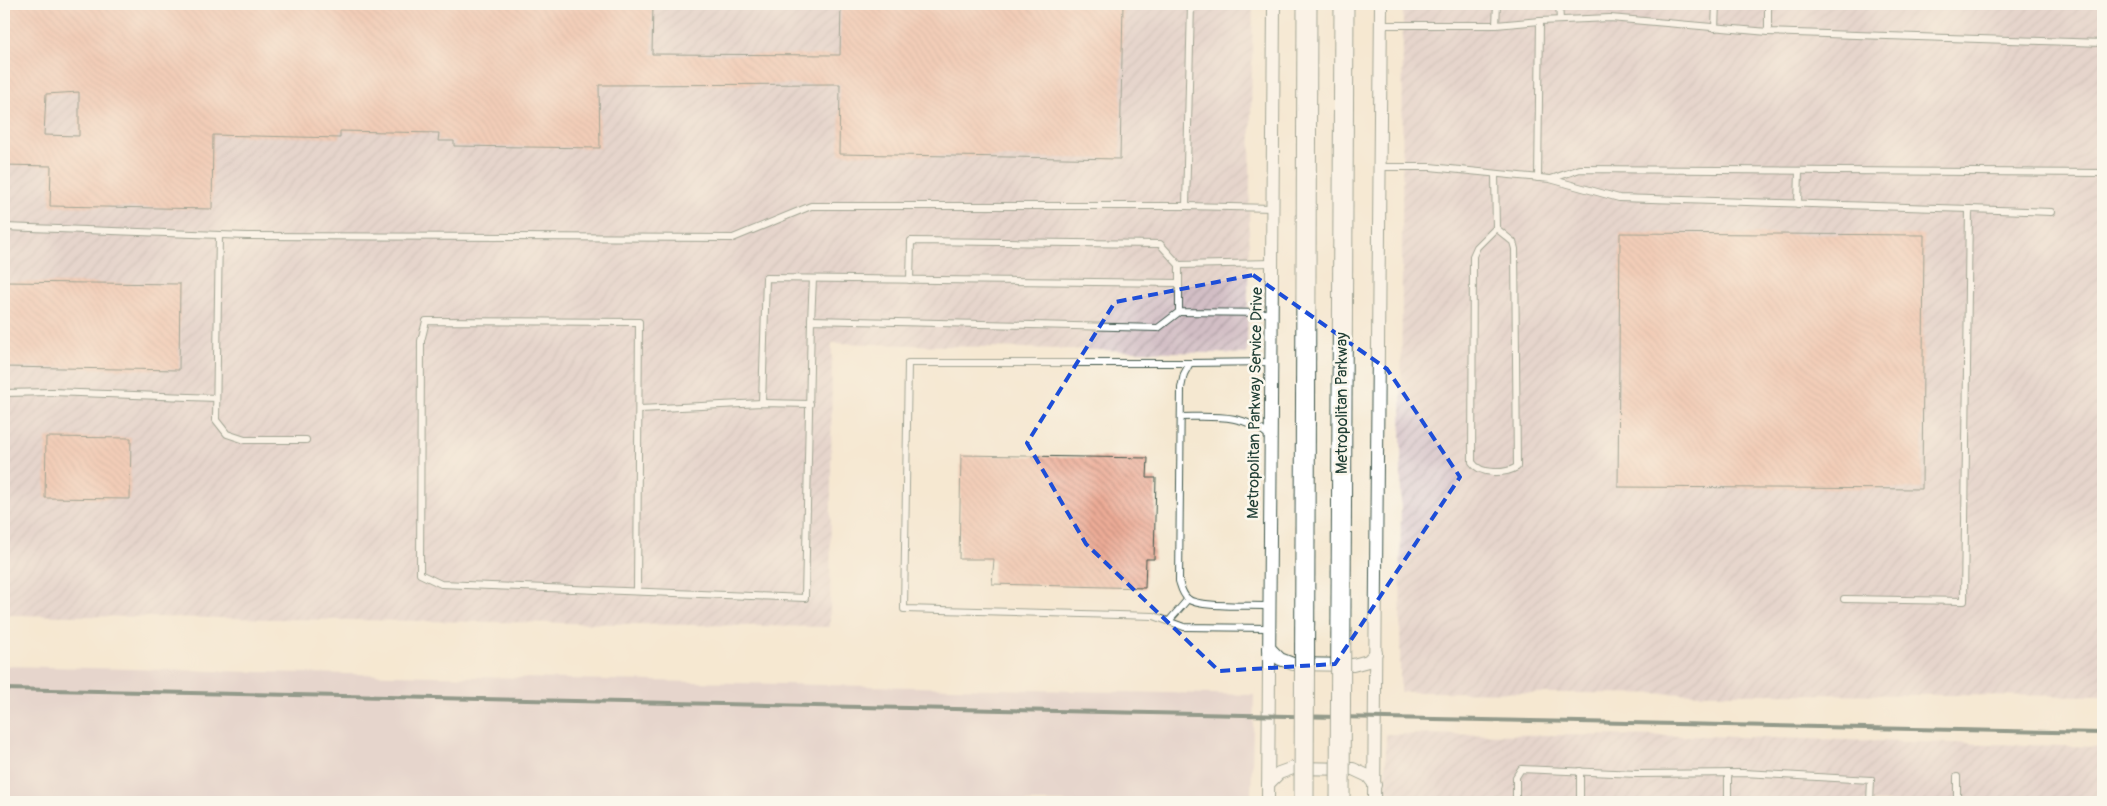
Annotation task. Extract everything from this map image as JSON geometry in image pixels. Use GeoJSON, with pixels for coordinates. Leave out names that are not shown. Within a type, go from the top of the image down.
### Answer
{"type":"FeatureCollection","features":[{"type":"Feature","properties":{"kind":"main road"},"geometry":{"type":"LineString","coordinates":[[1304,802],[1307,4]]}},
{"type":"Feature","properties":{"kind":"main road","name":"Metropolitan Parkway"},"geometry":{"type":"LineString","coordinates":[[1340,802],[1344,4]]}},
{"type":"Feature","properties":{"kind":"street","name":"Metropolitan Parkway Service Drive"},"geometry":{"type":"LineString","coordinates":[[1268,802],[1274,4]]}},
{"type":"Feature","properties":{"kind":"street"},"geometry":{"type":"LineString","coordinates":[[1374,802],[1380,4]]}},
{"type":"Feature","properties":{"kind":"street"},"geometry":{"type":"LineString","coordinates":[[1268,648],[1280,659],[1293,664],[1353,665],[1368,661],[1376,653]]}},
{"type":"Feature","properties":{"kind":"street"},"geometry":{"type":"LineString","coordinates":[[1268,784],[1279,772],[1293,768],[1353,769],[1368,776],[1374,785]]}},
{"type":"Feature","properties":{"kind":"lane"},"geometry":{"type":"LineString","coordinates":[[1186,206],[1191,4]]}},
{"type":"Feature","properties":{"kind":"lane"},"geometry":{"type":"LineString","coordinates":[[1496,25],[1497,4]]}},
{"type":"Feature","properties":{"kind":"lane"},"geometry":{"type":"LineString","coordinates":[[1559,4],[1560,20]]}},
{"type":"Feature","properties":{"kind":"lane"},"geometry":{"type":"LineString","coordinates":[[1715,28],[1716,4]]}},
{"type":"Feature","properties":{"kind":"lane"},"geometry":{"type":"LineString","coordinates":[[1768,4],[1768,32]]}},
{"type":"Feature","properties":{"kind":"lane"},"geometry":{"type":"LineString","coordinates":[[1380,24],[1496,25],[1610,18],[1768,32],[2103,44]]}},
{"type":"Feature","properties":{"kind":"lane"},"geometry":{"type":"LineString","coordinates":[[1538,178],[1540,21]]}},
{"type":"Feature","properties":{"kind":"lane"},"geometry":{"type":"LineString","coordinates":[[1380,167],[1430,167],[1550,179],[1619,198],[2051,212]]}},
{"type":"Feature","properties":{"kind":"lane"},"geometry":{"type":"LineString","coordinates":[[1550,179],[1580,169],[2103,173]]}},
{"type":"Feature","properties":{"kind":"lane"},"geometry":{"type":"LineString","coordinates":[[1798,204],[1799,171]]}},
{"type":"Feature","properties":{"kind":"lane"},"geometry":{"type":"LineString","coordinates":[[1495,175],[1496,228],[1476,247],[1473,256],[1472,462],[1476,468],[1482,471],[1511,471],[1518,467],[1515,250],[1513,242],[1496,228]]}},
{"type":"Feature","properties":{"kind":"lane"},"geometry":{"type":"LineString","coordinates":[[4,227],[219,235],[733,238],[811,206],[1186,206],[1273,208]]}},
{"type":"Feature","properties":{"kind":"lane"},"geometry":{"type":"LineString","coordinates":[[1844,600],[1964,601],[1969,210]]}},
{"type":"Feature","properties":{"kind":"lane"},"geometry":{"type":"LineString","coordinates":[[219,235],[216,420],[227,434],[245,440],[306,440]]}},
{"type":"Feature","properties":{"kind":"lane"},"geometry":{"type":"LineString","coordinates":[[910,280],[911,240],[1160,244],[1179,265],[1179,312]]}},
{"type":"Feature","properties":{"kind":"lane"},"geometry":{"type":"LineString","coordinates":[[1179,265],[1272,263]]}},
{"type":"Feature","properties":{"kind":"lane"},"geometry":{"type":"LineString","coordinates":[[762,404],[766,278],[1179,283]]}},
{"type":"Feature","properties":{"kind":"lane"},"geometry":{"type":"LineString","coordinates":[[637,590],[640,409],[639,322],[426,321],[422,341],[420,574],[441,584],[637,590],[805,598],[813,278]]}},
{"type":"Feature","properties":{"kind":"lane"},"geometry":{"type":"LineString","coordinates":[[811,320],[1158,328],[1179,312],[1272,313]]}},
{"type":"Feature","properties":{"kind":"lane"},"geometry":{"type":"LineString","coordinates":[[1268,628],[1184,627],[1154,616],[904,609],[908,363],[1272,362]]}},
{"type":"Feature","properties":{"kind":"lane"},"geometry":{"type":"LineString","coordinates":[[1190,363],[1180,388],[1179,581],[1182,591],[1188,599],[1198,604],[1268,606]]}},
{"type":"Feature","properties":{"kind":"lane"},"geometry":{"type":"LineString","coordinates":[[4,393],[52,392],[216,398]]}},
{"type":"Feature","properties":{"kind":"lane"},"geometry":{"type":"LineString","coordinates":[[640,409],[810,404]]}},
{"type":"Feature","properties":{"kind":"lane"},"geometry":{"type":"LineString","coordinates":[[1181,417],[1216,416],[1248,422],[1261,428],[1271,438]]}},
{"type":"Feature","properties":{"kind":"lane"},"geometry":{"type":"LineString","coordinates":[[1169,621],[1188,599]]}},
{"type":"Feature","properties":{"kind":"lane"},"geometry":{"type":"LineString","coordinates":[[1516,802],[1516,777],[1521,769],[1728,773],[1870,780],[1870,802]]}},
{"type":"Feature","properties":{"kind":"lane"},"geometry":{"type":"LineString","coordinates":[[1580,771],[1580,802]]}},
{"type":"Feature","properties":{"kind":"lane"},"geometry":{"type":"LineString","coordinates":[[1728,773],[1728,802]]}},
{"type":"Feature","properties":{"kind":"lane"},"geometry":{"type":"LineString","coordinates":[[1957,777],[1958,802]]}},
{"type":"Feature","properties":{"kind":"highlighted area"},"geometry":{"type":"Polygon","coordinates":[[[1253,275],[1387,369],[1460,477],[1335,664],[1219,671],[1086,544],[1027,443],[1115,302],[1253,275]]]}},
{"type":"Feature","properties":{"kind":"shaded area"},"geometry":{"type":"Polygon","coordinates":[[[4,4],[1253,4],[1247,354],[832,343],[830,627],[4,615],[4,4]]]}},
{"type":"Feature","properties":{"kind":"shaded area"},"geometry":{"type":"Polygon","coordinates":[[[1403,4],[2103,4],[2103,696],[1400,692],[1403,4]]]}},
{"type":"Feature","properties":{"kind":"shaded area"},"geometry":{"type":"Polygon","coordinates":[[[4,666],[1254,695],[1251,802],[4,802],[4,666]]]}},
{"type":"Feature","properties":{"kind":"shaded area"},"geometry":{"type":"Polygon","coordinates":[[[1386,734],[1701,736],[2103,747],[2103,802],[1385,802],[1386,734]]]}},
{"type":"Feature","properties":{"kind":"building"},"geometry":{"type":"Polygon","coordinates":[[[4,4],[653,4],[652,54],[840,55],[841,4],[1123,4],[1120,159],[839,154],[840,84],[599,85],[600,148],[454,146],[454,141],[438,141],[439,133],[340,131],[340,138],[213,135],[212,209],[50,206],[51,166],[4,165],[4,4]],[[79,92],[46,94],[44,135],[79,136],[79,92]]]}},
{"type":"Feature","properties":{"kind":"building"},"geometry":{"type":"Polygon","coordinates":[[[1620,233],[1924,235],[1922,489],[1618,487],[1620,233]]]}},
{"type":"Feature","properties":{"kind":"building"},"geometry":{"type":"Polygon","coordinates":[[[4,282],[180,284],[179,370],[4,367],[4,282]]]}},
{"type":"Feature","properties":{"kind":"building"},"geometry":{"type":"Polygon","coordinates":[[[46,437],[131,438],[130,499],[45,498],[46,437]]]}},
{"type":"Feature","properties":{"kind":"building"},"geometry":{"type":"Polygon","coordinates":[[[961,455],[1148,458],[1147,478],[1156,478],[1154,559],[1146,559],[1145,588],[992,584],[994,559],[959,559],[961,455]]]}},
{"type":"Feature","properties":{"kind":"railway"},"geometry":{"type":"LineString","coordinates":[[4,689],[2103,733]]}}]}
